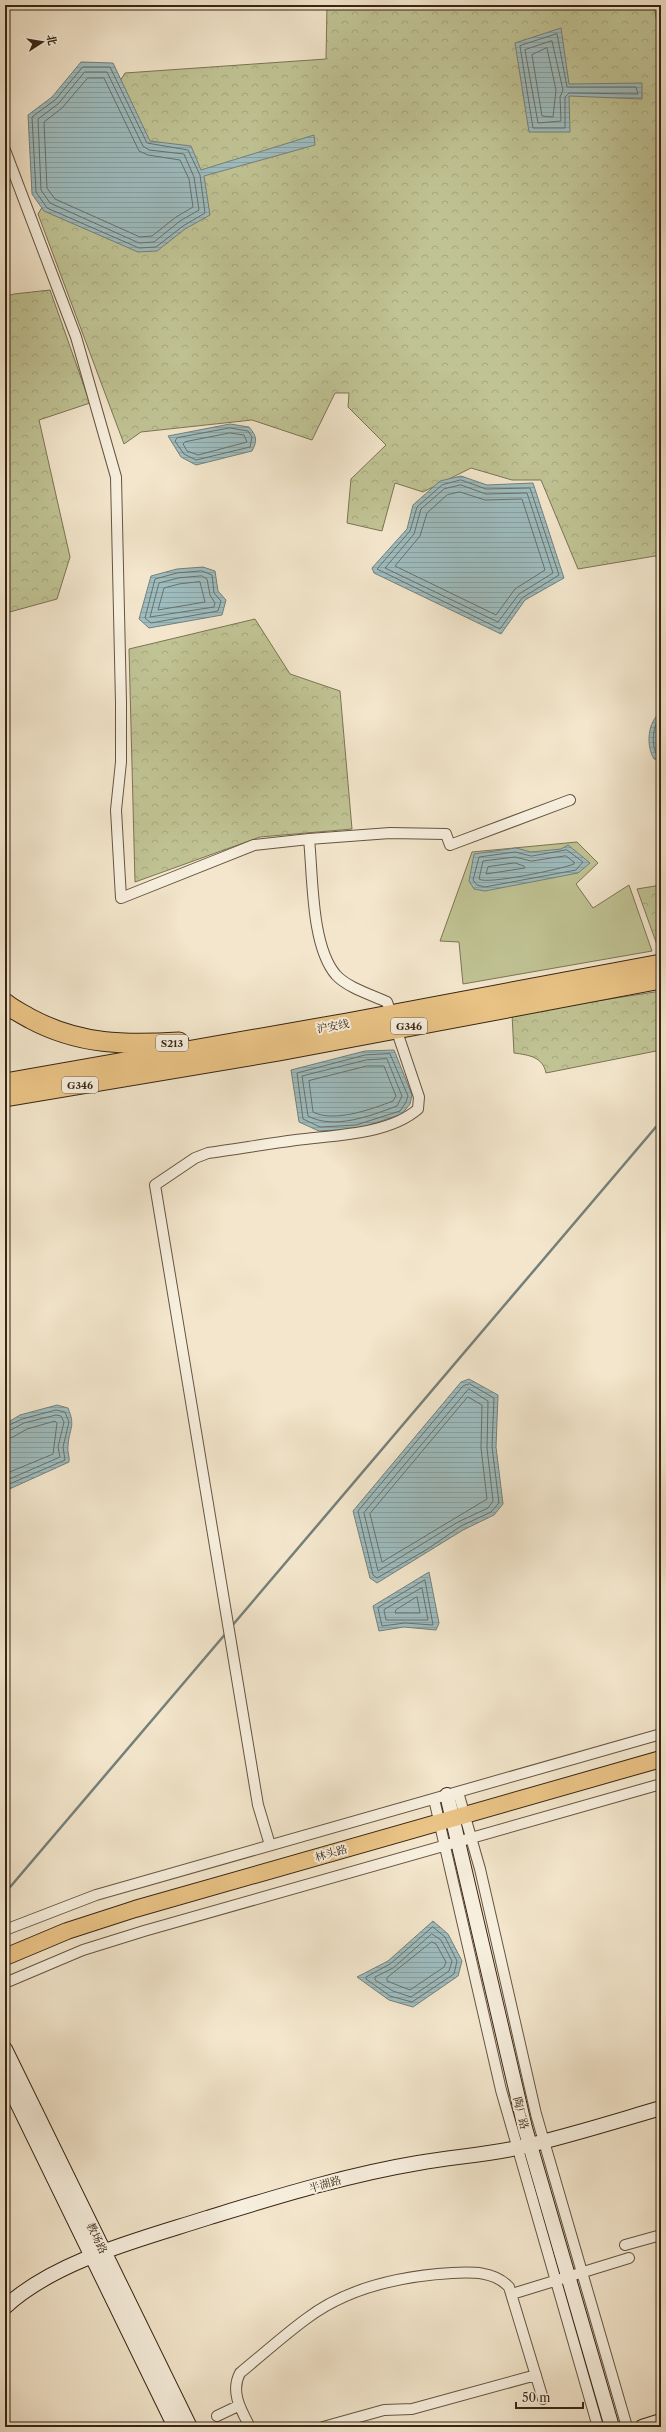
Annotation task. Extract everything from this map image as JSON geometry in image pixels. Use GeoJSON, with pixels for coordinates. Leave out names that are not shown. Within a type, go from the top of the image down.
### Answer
{"type":"FeatureCollection","features":[{"type":"Feature","properties":{"kind":"highway","name":"沪安线"},"geometry":{"type":"LineString","coordinates":[[5,1097],[156,1073],[661,964]]}},
{"type":"Feature","properties":{"kind":"highway","name":"沪安线"},"geometry":{"type":"LineString","coordinates":[[5,1083],[348,1023],[394,1022],[661,979]]}},
{"type":"Feature","properties":{"kind":"highway","name":"S213"},"geometry":{"type":"LineString","coordinates":[[5,1003],[51,1029],[95,1042],[134,1045],[182,1042],[348,1023]]}},
{"type":"Feature","properties":{"kind":"highway"},"geometry":{"type":"LineString","coordinates":[[5,1108],[156,1073]]}},
{"type":"Feature","properties":{"kind":"main road","name":"林头路"},"geometry":{"type":"LineString","coordinates":[[5,1957],[67,1931],[135,1909],[661,1759]]}},
{"type":"Feature","properties":{"kind":"main road","name":"陶厂路"},"geometry":{"type":"LineString","coordinates":[[446,1795],[458,1842],[523,2146],[568,2276],[612,2427]]}},
{"type":"Feature","properties":{"kind":"main road","name":"教场路"},"geometry":{"type":"LineString","coordinates":[[5,2049],[175,2427]]}},
{"type":"Feature","properties":{"kind":"main road","name":"教场路"},"geometry":{"type":"LineString","coordinates":[[5,2078],[190,2427]]}},
{"type":"Feature","properties":{"kind":"main road","name":"半湖路"},"geometry":{"type":"LineString","coordinates":[[5,2307],[53,2274],[98,2255],[253,2204],[362,2174],[419,2162],[523,2146],[661,2108]]}},
{"type":"Feature","properties":{"kind":"main road"},"geometry":{"type":"LineString","coordinates":[[642,2427],[661,2421]]}},
{"type":"Feature","properties":{"kind":"street"},"geometry":{"type":"LineString","coordinates":[[5,150],[76,337],[116,477],[121,703],[121,762],[116,810],[121,898],[254,845],[390,833],[446,834],[450,845],[570,800]]}},
{"type":"Feature","properties":{"kind":"street"},"geometry":{"type":"LineString","coordinates":[[270,1845],[258,1805],[155,1185],[195,1158],[208,1154],[296,1140],[357,1134],[408,1117],[418,1109],[419,1097],[387,1002],[344,982],[329,964],[318,928],[309,839]]}},
{"type":"Feature","properties":{"kind":"street"},"geometry":{"type":"LineString","coordinates":[[5,1930],[96,1895],[661,1734]]}},
{"type":"Feature","properties":{"kind":"street"},"geometry":{"type":"LineString","coordinates":[[5,1983],[83,1950],[136,1933],[661,1784]]}},
{"type":"Feature","properties":{"kind":"street"},"geometry":{"type":"LineString","coordinates":[[458,1842],[627,2427]]}},
{"type":"Feature","properties":{"kind":"street"},"geometry":{"type":"LineString","coordinates":[[523,2146],[598,2427]]}},
{"type":"Feature","properties":{"kind":"street"},"geometry":{"type":"LineString","coordinates":[[625,2245],[661,2235]]}},
{"type":"Feature","properties":{"kind":"street"},"geometry":{"type":"LineString","coordinates":[[512,2294],[629,2258]]}},
{"type":"Feature","properties":{"kind":"street"},"geometry":{"type":"LineString","coordinates":[[250,2427],[238,2406],[237,2380],[240,2373],[307,2318],[367,2287],[410,2277],[478,2273],[495,2276],[505,2282],[512,2294],[543,2399]]}},
{"type":"Feature","properties":{"kind":"street"},"geometry":{"type":"LineString","coordinates":[[323,2427],[384,2410],[412,2409],[536,2375]]}},
{"type":"Feature","properties":{"kind":"street"},"geometry":{"type":"LineString","coordinates":[[217,2416],[238,2406]]}},
{"type":"Feature","properties":{"kind":"green space"},"geometry":{"type":"Polygon","coordinates":[[[327,5],[654,5],[661,47],[661,555],[578,569],[541,480],[512,480],[471,468],[423,492],[395,483],[382,531],[347,523],[351,479],[386,445],[348,407],[349,393],[335,393],[312,440],[252,420],[141,432],[124,444],[38,214],[125,73],[326,59],[327,5]]]}},
{"type":"Feature","properties":{"kind":"green space"},"geometry":{"type":"Polygon","coordinates":[[[50,290],[90,403],[39,420],[70,557],[57,599],[6,613],[5,297],[14,294],[50,290]]]}},
{"type":"Feature","properties":{"kind":"green space"},"geometry":{"type":"Polygon","coordinates":[[[255,619],[290,674],[340,691],[352,829],[260,837],[135,882],[129,649],[255,619]]]}},
{"type":"Feature","properties":{"kind":"green space"},"geometry":{"type":"Polygon","coordinates":[[[577,842],[598,863],[576,884],[593,908],[629,885],[652,951],[463,984],[459,942],[440,941],[472,852],[577,842]]]}},
{"type":"Feature","properties":{"kind":"green space"},"geometry":{"type":"Polygon","coordinates":[[[661,885],[661,956],[637,889],[661,885]]]}},
{"type":"Feature","properties":{"kind":"green space"},"geometry":{"type":"Polygon","coordinates":[[[661,991],[661,1050],[546,1073],[542,1063],[539,1060],[530,1056],[514,1053],[512,1014],[661,991]]]}},
{"type":"Feature","properties":{"kind":"water"},"geometry":{"type":"Polygon","coordinates":[[[561,28],[569,84],[642,83],[642,99],[569,96],[570,132],[529,132],[515,43],[561,28]]]}},
{"type":"Feature","properties":{"kind":"water"},"geometry":{"type":"Polygon","coordinates":[[[81,62],[113,63],[150,141],[191,146],[201,170],[314,135],[315,145],[204,176],[210,215],[185,229],[157,251],[138,252],[44,211],[32,194],[28,115],[52,97],[81,62]]]}},
{"type":"Feature","properties":{"kind":"water"},"geometry":{"type":"Polygon","coordinates":[[[230,424],[249,427],[255,435],[256,441],[252,451],[196,465],[181,457],[168,436],[230,424]]]}},
{"type":"Feature","properties":{"kind":"water"},"geometry":{"type":"Polygon","coordinates":[[[461,476],[487,485],[533,483],[564,578],[525,600],[501,634],[374,573],[372,568],[407,529],[413,505],[440,481],[461,476]]]}},
{"type":"Feature","properties":{"kind":"water"},"geometry":{"type":"Polygon","coordinates":[[[203,567],[215,571],[218,591],[226,600],[222,615],[149,628],[139,619],[151,576],[177,569],[203,567]]]}},
{"type":"Feature","properties":{"kind":"water"},"geometry":{"type":"Polygon","coordinates":[[[661,712],[661,760],[654,759],[651,754],[649,734],[656,716],[661,712]]]}},
{"type":"Feature","properties":{"kind":"water"},"geometry":{"type":"Polygon","coordinates":[[[568,845],[590,863],[578,873],[485,891],[474,889],[469,881],[474,854],[516,848],[531,852],[561,849],[568,845]]]}},
{"type":"Feature","properties":{"kind":"water"},"geometry":{"type":"Polygon","coordinates":[[[394,1050],[412,1095],[410,1104],[402,1114],[357,1129],[319,1131],[299,1122],[291,1070],[365,1051],[394,1050]]]}},
{"type":"Feature","properties":{"kind":"water"},"geometry":{"type":"Polygon","coordinates":[[[469,1379],[498,1395],[496,1447],[503,1504],[494,1515],[463,1530],[377,1583],[370,1578],[353,1511],[461,1382],[469,1379]]]}},
{"type":"Feature","properties":{"kind":"water"},"geometry":{"type":"Polygon","coordinates":[[[57,1405],[68,1408],[72,1419],[68,1448],[69,1462],[5,1491],[5,1424],[20,1415],[57,1405]]]}},
{"type":"Feature","properties":{"kind":"water"},"geometry":{"type":"Polygon","coordinates":[[[429,1572],[439,1623],[436,1630],[404,1627],[379,1631],[373,1606],[429,1572]]]}},
{"type":"Feature","properties":{"kind":"water"},"geometry":{"type":"Polygon","coordinates":[[[433,1921],[448,1934],[462,1961],[458,1976],[413,2007],[389,2000],[357,1977],[388,1961],[433,1921]]]}},
{"type":"Feature","properties":{"kind":"waterway"},"geometry":{"type":"LineString","coordinates":[[231,1627],[661,1121]]}},
{"type":"Feature","properties":{"kind":"waterway"},"geometry":{"type":"LineString","coordinates":[[5,1893],[227,1632]]}}]}
